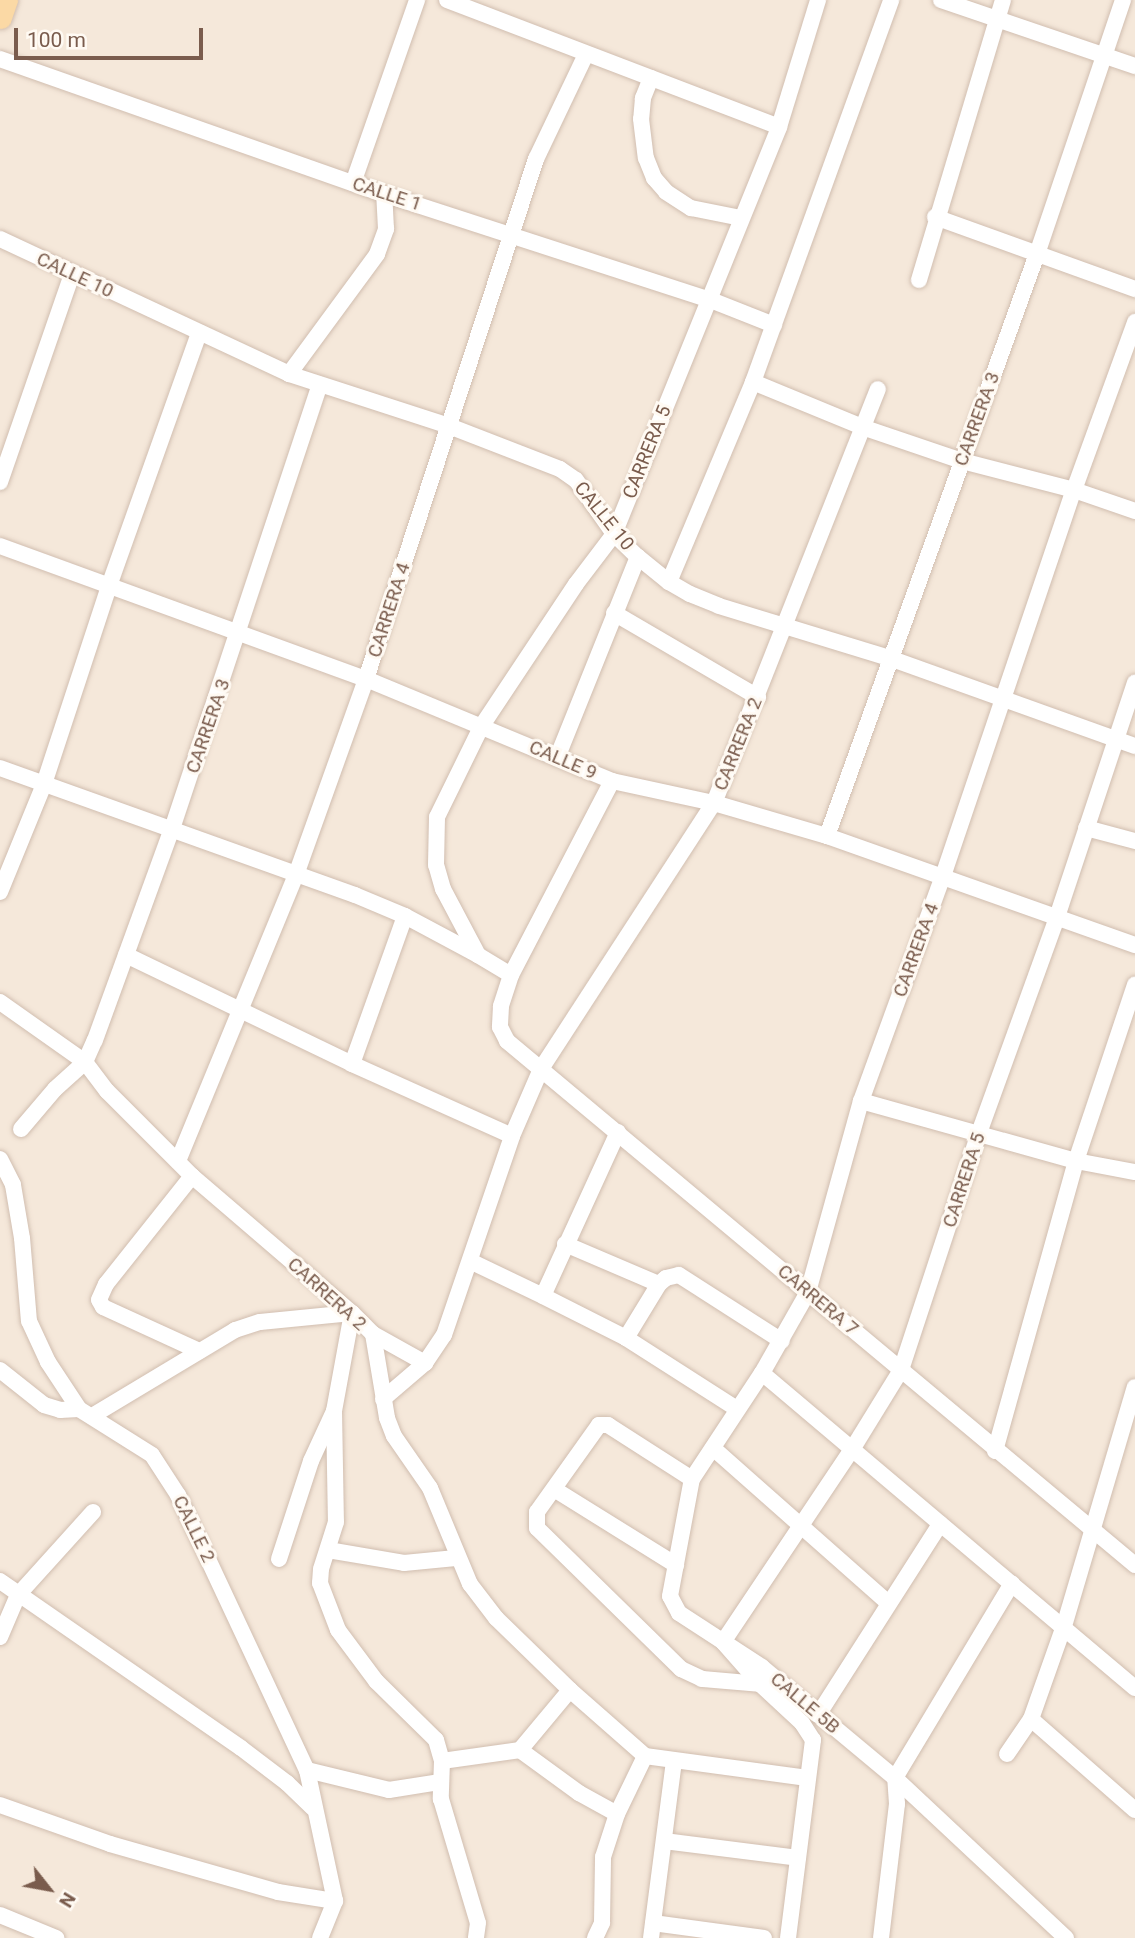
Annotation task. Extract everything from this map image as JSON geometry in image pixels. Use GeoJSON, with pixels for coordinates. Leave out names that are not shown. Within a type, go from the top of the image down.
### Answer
{"type":"FeatureCollection","features":[{"type":"Feature","properties":{"kind":"main road"},"geometry":{"type":"LineString","coordinates":[[0,17],[6,0]]}},
{"type":"Feature","properties":{"kind":"street"},"geometry":{"type":"LineString","coordinates":[[353,183],[417,0]]}},
{"type":"Feature","properties":{"kind":"street"},"geometry":{"type":"LineString","coordinates":[[447,0],[779,127]]}},
{"type":"Feature","properties":{"kind":"street","name":"CARRERA 5"},"geometry":{"type":"LineString","coordinates":[[478,955],[443,889],[436,865],[437,817],[481,727],[576,584],[614,534],[779,127],[818,0]]}},
{"type":"Feature","properties":{"kind":"street"},"geometry":{"type":"LineString","coordinates":[[670,582],[753,382],[891,0]]}},
{"type":"Feature","properties":{"kind":"street"},"geometry":{"type":"LineString","coordinates":[[941,0],[1135,66]]}},
{"type":"Feature","properties":{"kind":"street"},"geometry":{"type":"LineString","coordinates":[[919,280],[935,217],[1003,0]]}},
{"type":"Feature","properties":{"kind":"street","name":"CARRERA 3"},"geometry":{"type":"LineString","coordinates":[[827,836],[1037,254],[1123,0]]}},
{"type":"Feature","properties":{"kind":"street","name":"CARRERA 4"},"geometry":{"type":"LineString","coordinates":[[178,1161],[239,1007],[297,872],[366,680],[536,159],[586,54]]}},
{"type":"Feature","properties":{"kind":"street","name":"CALLE 1"},"geometry":{"type":"LineString","coordinates":[[0,59],[384,194],[708,299],[774,325]]}},
{"type":"Feature","properties":{"kind":"street"},"geometry":{"type":"LineString","coordinates":[[651,78],[641,112],[646,158],[654,178],[666,192],[691,208],[741,218]]}},
{"type":"Feature","properties":{"kind":"street"},"geometry":{"type":"LineString","coordinates":[[289,374],[377,254],[387,218],[384,194]]}},
{"type":"Feature","properties":{"kind":"street"},"geometry":{"type":"LineString","coordinates":[[935,217],[1135,289]]}},
{"type":"Feature","properties":{"kind":"street","name":"CALLE 10"},"geometry":{"type":"LineString","coordinates":[[0,239],[289,374],[449,426],[560,469],[588,493],[614,534],[638,557],[670,582],[719,606],[892,659],[1135,746]]}},
{"type":"Feature","properties":{"kind":"street"},"geometry":{"type":"LineString","coordinates":[[0,482],[72,274]]}},
{"type":"Feature","properties":{"kind":"street","name":"CARRERA 4"},"geometry":{"type":"LineString","coordinates":[[677,1565],[692,1479],[762,1373],[808,1292],[861,1101],[943,876],[1074,490],[1135,322]]}},
{"type":"Feature","properties":{"kind":"street"},"geometry":{"type":"LineString","coordinates":[[0,892],[44,783],[109,586],[199,333]]}},
{"type":"Feature","properties":{"kind":"street"},"geometry":{"type":"LineString","coordinates":[[753,382],[862,427],[962,461],[1074,490],[1135,511]]}},
{"type":"Feature","properties":{"kind":"street","name":"CARRERA 3"},"geometry":{"type":"LineString","coordinates":[[85,1062],[172,829],[320,385]]}},
{"type":"Feature","properties":{"kind":"street","name":"CARRERA 2"},"geometry":{"type":"LineString","coordinates":[[383,1399],[425,1363],[444,1335],[512,1136],[541,1069],[714,803],[878,389]]}},
{"type":"Feature","properties":{"kind":"street","name":"CALLE 9"},"geometry":{"type":"LineString","coordinates":[[0,546],[366,680],[612,781],[714,803],[827,836],[1135,945]]}},
{"type":"Feature","properties":{"kind":"street"},"geometry":{"type":"LineString","coordinates":[[557,758],[638,557]]}},
{"type":"Feature","properties":{"kind":"street"},"geometry":{"type":"LineString","coordinates":[[614,612],[758,696]]}},
{"type":"Feature","properties":{"kind":"street","name":"CARRERA 5"},"geometry":{"type":"LineString","coordinates":[[723,1642],[799,1524],[853,1448],[901,1370],[979,1133],[1057,918],[1135,683]]}},
{"type":"Feature","properties":{"kind":"street"},"geometry":{"type":"LineString","coordinates":[[0,768],[297,872],[405,916],[511,975],[612,781]]}},
{"type":"Feature","properties":{"kind":"street"},"geometry":{"type":"LineString","coordinates":[[1086,828],[1135,841]]}},
{"type":"Feature","properties":{"kind":"street"},"geometry":{"type":"LineString","coordinates":[[352,1064],[405,916]]}},
{"type":"Feature","properties":{"kind":"street"},"geometry":{"type":"LineString","coordinates":[[126,955],[239,1007],[352,1064],[512,1136]]}},
{"type":"Feature","properties":{"kind":"street","name":"CARRERA 7"},"geometry":{"type":"LineString","coordinates":[[511,975],[501,1006],[500,1027],[507,1041],[995,1451],[1135,1565]]}},
{"type":"Feature","properties":{"kind":"street"},"geometry":{"type":"LineString","coordinates":[[995,1451],[1076,1161],[1135,985]]}},
{"type":"Feature","properties":{"kind":"street","name":"CARRERA 2"},"geometry":{"type":"LineString","coordinates":[[0,1002],[85,1062],[107,1091],[192,1176],[373,1334],[383,1399],[394,1436],[430,1488],[456,1558],[470,1584],[496,1618],[570,1690],[645,1756],[674,1762],[808,1777]]}},
{"type":"Feature","properties":{"kind":"street"},"geometry":{"type":"LineString","coordinates":[[21,1129],[63,1081],[85,1062]]}},
{"type":"Feature","properties":{"kind":"street"},"geometry":{"type":"LineString","coordinates":[[861,1101],[1076,1161],[1135,1172]]}},
{"type":"Feature","properties":{"kind":"street"},"geometry":{"type":"LineString","coordinates":[[543,1296],[618,1132]]}},
{"type":"Feature","properties":{"kind":"street","name":"CALLE 2"},"geometry":{"type":"LineString","coordinates":[[0,1159],[13,1185],[22,1238],[29,1321],[48,1362],[86,1413],[152,1455],[178,1495],[307,1770],[335,1901]]}},
{"type":"Feature","properties":{"kind":"street"},"geometry":{"type":"LineString","coordinates":[[192,1176],[106,1284],[99,1300],[103,1307],[200,1350]]}},
{"type":"Feature","properties":{"kind":"street"},"geometry":{"type":"LineString","coordinates":[[565,1244],[659,1284]]}},
{"type":"Feature","properties":{"kind":"street"},"geometry":{"type":"LineString","coordinates":[[470,1261],[626,1338],[737,1409]]}},
{"type":"Feature","properties":{"kind":"street"},"geometry":{"type":"LineString","coordinates":[[626,1338],[659,1284],[666,1278],[679,1275],[782,1340]]}},
{"type":"Feature","properties":{"kind":"street"},"geometry":{"type":"LineString","coordinates":[[0,1370],[44,1405],[86,1413],[235,1330],[260,1322],[352,1313],[334,1411],[336,1510],[320,1583],[338,1630],[376,1681],[436,1740],[443,1761],[441,1799],[478,1923],[477,1938]]}},
{"type":"Feature","properties":{"kind":"street"},"geometry":{"type":"LineString","coordinates":[[373,1334],[425,1363]]}},
{"type":"Feature","properties":{"kind":"street"},"geometry":{"type":"LineString","coordinates":[[762,1373],[1135,1688]]}},
{"type":"Feature","properties":{"kind":"street"},"geometry":{"type":"LineString","coordinates":[[1007,1754],[1031,1719],[1064,1626],[1095,1530],[1135,1387]]}},
{"type":"Feature","properties":{"kind":"street"},"geometry":{"type":"LineString","coordinates":[[279,1559],[311,1461],[334,1411]]}},
{"type":"Feature","properties":{"kind":"street"},"geometry":{"type":"LineString","coordinates":[[692,1479],[608,1425],[599,1425],[537,1512],[536,1520],[542,1535],[681,1669],[702,1679],[760,1684]]}},
{"type":"Feature","properties":{"kind":"street"},"geometry":{"type":"LineString","coordinates":[[713,1448],[888,1603]]}},
{"type":"Feature","properties":{"kind":"street"},"geometry":{"type":"LineString","coordinates":[[554,1489],[677,1565]]}},
{"type":"Feature","properties":{"kind":"street"},"geometry":{"type":"LineString","coordinates":[[0,1637],[18,1595],[93,1512]]}},
{"type":"Feature","properties":{"kind":"street"},"geometry":{"type":"LineString","coordinates":[[818,1715],[940,1524]]}},
{"type":"Feature","properties":{"kind":"street"},"geometry":{"type":"LineString","coordinates":[[328,1550],[404,1563],[456,1558]]}},
{"type":"Feature","properties":{"kind":"street","name":"CALLE 5B"},"geometry":{"type":"LineString","coordinates":[[677,1565],[670,1596],[679,1613],[762,1667],[895,1778],[1066,1938]]}},
{"type":"Feature","properties":{"kind":"street"},"geometry":{"type":"LineString","coordinates":[[0,1581],[241,1748],[287,1783],[313,1808]]}},
{"type":"Feature","properties":{"kind":"street"},"geometry":{"type":"LineString","coordinates":[[881,1938],[897,1804],[895,1778],[1012,1583]]}},
{"type":"Feature","properties":{"kind":"street"},"geometry":{"type":"LineString","coordinates":[[723,1642],[760,1684],[809,1730],[813,1740],[788,1938]]}},
{"type":"Feature","properties":{"kind":"street"},"geometry":{"type":"LineString","coordinates":[[443,1761],[520,1750],[570,1690]]}},
{"type":"Feature","properties":{"kind":"street"},"geometry":{"type":"LineString","coordinates":[[1031,1719],[1135,1810]]}},
{"type":"Feature","properties":{"kind":"street"},"geometry":{"type":"LineString","coordinates":[[520,1750],[579,1793],[617,1814]]}},
{"type":"Feature","properties":{"kind":"street"},"geometry":{"type":"LineString","coordinates":[[595,1938],[602,1923],[603,1857],[617,1814],[645,1756]]}},
{"type":"Feature","properties":{"kind":"street"},"geometry":{"type":"LineString","coordinates":[[674,1762],[652,1930],[764,1938]]}},
{"type":"Feature","properties":{"kind":"street"},"geometry":{"type":"LineString","coordinates":[[307,1770],[389,1790],[440,1782]]}},
{"type":"Feature","properties":{"kind":"street"},"geometry":{"type":"LineString","coordinates":[[0,1805],[110,1844],[308,1899],[335,1901],[320,1938]]}},
{"type":"Feature","properties":{"kind":"street"},"geometry":{"type":"LineString","coordinates":[[664,1841],[798,1858]]}},
{"type":"Feature","properties":{"kind":"street"},"geometry":{"type":"LineString","coordinates":[[0,1915],[18,1930],[56,1938]]}},
{"type":"Feature","properties":{"kind":"shaded area"},"geometry":{"type":"Polygon","coordinates":[[[0,0],[1135,0],[1135,1938],[0,1938],[0,0]]]}}]}
